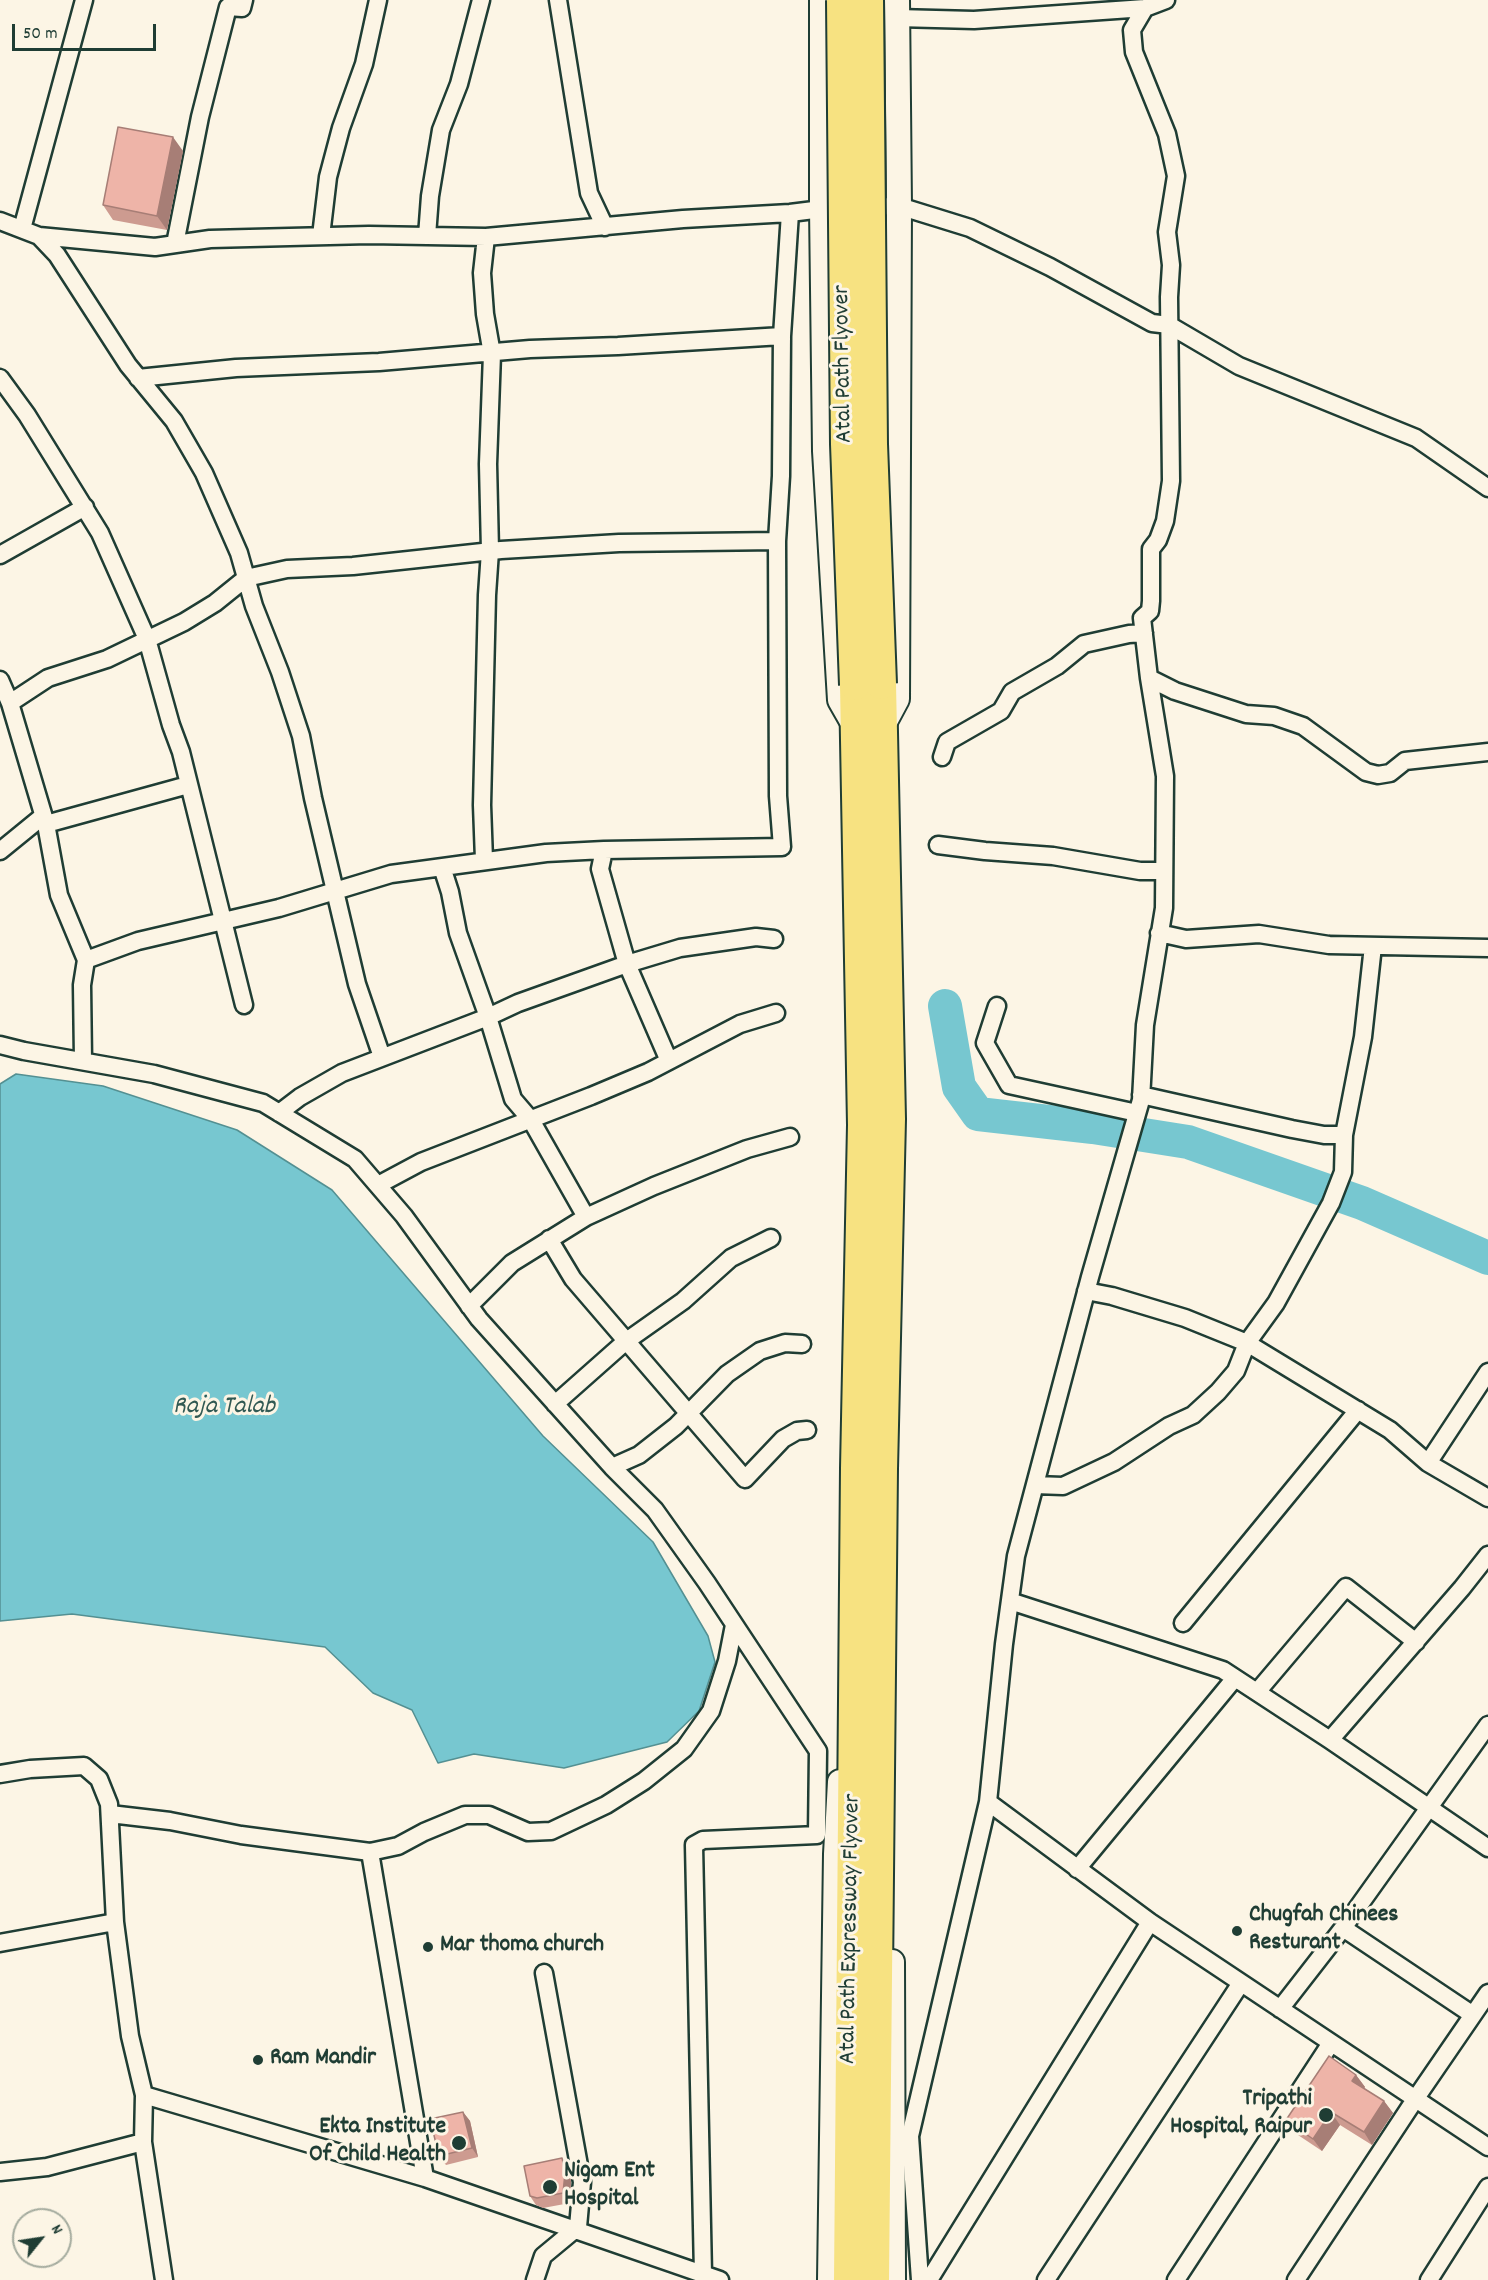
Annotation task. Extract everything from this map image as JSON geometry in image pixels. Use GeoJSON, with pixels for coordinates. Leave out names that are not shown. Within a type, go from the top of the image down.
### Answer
{"type":"FeatureCollection","features":[{"type":"Feature","properties":{"kind":"highway","name":"Atal Path Flyover"},"geometry":{"type":"LineString","coordinates":[[842,0],[846,444],[868,684]]}},
{"type":"Feature","properties":{"kind":"highway","name":"Atal Path Flyover"},"geometry":{"type":"LineString","coordinates":[[868,0],[872,444],[868,684],[877,1122]]}},
{"type":"Feature","properties":{"kind":"highway","name":"Atal Path Expressway Flyover"},"geometry":{"type":"LineString","coordinates":[[874,2280],[867,1745],[877,1122]]}},
{"type":"Feature","properties":{"kind":"highway","name":"Atal Path Expressway Flyover"},"geometry":{"type":"LineString","coordinates":[[849,2280],[867,1745]]}},
{"type":"Feature","properties":{"kind":"street"},"geometry":{"type":"LineString","coordinates":[[22,229],[84,0]]}},
{"type":"Feature","properties":{"kind":"street"},"geometry":{"type":"LineString","coordinates":[[175,244],[200,117],[228,7],[242,8],[244,0]]}},
{"type":"Feature","properties":{"kind":"street"},"geometry":{"type":"LineString","coordinates":[[321,236],[328,177],[364,64],[378,0]]}},
{"type":"Feature","properties":{"kind":"street"},"geometry":{"type":"LineString","coordinates":[[427,236],[430,196],[441,130],[459,84],[481,0]]}},
{"type":"Feature","properties":{"kind":"street"},"geometry":{"type":"LineString","coordinates":[[558,0],[589,193],[605,227]]}},
{"type":"Feature","properties":{"kind":"street"},"geometry":{"type":"LineString","coordinates":[[822,0],[825,451],[840,700],[869,728],[897,699],[899,206],[897,9],[974,20],[1145,8],[1166,0]]}},
{"type":"Feature","properties":{"kind":"street"},"geometry":{"type":"LineString","coordinates":[[920,2280],[910,2136],[988,1802],[1016,1556],[1141,1095],[1145,1025],[1164,908],[1165,776],[1142,618],[1150,611],[1151,549],[1158,540],[1165,520],[1171,481],[1169,325],[1171,265],[1167,232],[1176,176],[1167,134],[1134,52],[1132,30],[1145,8]]}},
{"type":"Feature","properties":{"kind":"street"},"geometry":{"type":"LineString","coordinates":[[0,220],[39,236],[155,247],[210,239],[321,236],[486,237],[682,219],[790,213],[822,208],[899,206],[970,228],[1050,267],[1152,323],[1169,325],[1239,366],[1416,438],[1488,488]]}},
{"type":"Feature","properties":{"kind":"street"},"geometry":{"type":"LineString","coordinates":[[86,960],[138,941],[279,908],[391,874],[484,860],[604,849],[782,847],[778,796],[777,541],[781,476],[782,336],[790,213]]}},
{"type":"Feature","properties":{"kind":"street"},"geometry":{"type":"LineString","coordinates":[[39,236],[57,255],[128,365],[174,421],[204,473],[239,553],[254,606],[280,672],[301,736],[313,798],[357,984],[382,1057]]}},
{"type":"Feature","properties":{"kind":"street"},"geometry":{"type":"LineString","coordinates":[[484,860],[482,805],[486,595],[490,551],[488,464],[492,354],[485,314],[482,273],[486,237]]}},
{"type":"Feature","properties":{"kind":"street"},"geometry":{"type":"LineString","coordinates":[[138,378],[236,368],[379,362],[530,349],[782,336]]}},
{"type":"Feature","properties":{"kind":"street"},"geometry":{"type":"LineString","coordinates":[[0,378],[27,415],[100,532],[147,639],[181,752],[244,1005]]}},
{"type":"Feature","properties":{"kind":"street"},"geometry":{"type":"LineString","coordinates":[[0,555],[85,507]]}},
{"type":"Feature","properties":{"kind":"street"},"geometry":{"type":"LineString","coordinates":[[10,702],[48,678],[107,659],[184,622],[215,603],[246,578],[287,569],[353,566],[490,551],[619,543],[777,541]]}},
{"type":"Feature","properties":{"kind":"street"},"geometry":{"type":"LineString","coordinates":[[942,757],[947,742],[1001,711],[1012,692],[1057,666],[1084,644],[1144,633]]}},
{"type":"Feature","properties":{"kind":"street"},"geometry":{"type":"LineString","coordinates":[[1149,678],[1175,691],[1246,714],[1274,716],[1303,726],[1366,772],[1378,775],[1390,773],[1404,761],[1488,752]]}},
{"type":"Feature","properties":{"kind":"street"},"geometry":{"type":"LineString","coordinates":[[0,680],[10,702],[45,820],[59,895],[86,960],[82,985],[83,1060]]}},
{"type":"Feature","properties":{"kind":"street"},"geometry":{"type":"LineString","coordinates":[[0,851],[45,820],[188,785]]}},
{"type":"Feature","properties":{"kind":"street"},"geometry":{"type":"LineString","coordinates":[[938,845],[1053,856],[1140,871],[1164,871]]}},
{"type":"Feature","properties":{"kind":"street"},"geometry":{"type":"LineString","coordinates":[[604,849],[600,869],[627,964],[669,1061]]}},
{"type":"Feature","properties":{"kind":"street"},"geometry":{"type":"LineString","coordinates":[[442,867],[450,892],[458,933],[488,1017],[513,1099],[531,1120],[586,1217]]}},
{"type":"Feature","properties":{"kind":"street"},"geometry":{"type":"LineString","coordinates":[[1159,933],[1186,939],[1259,934],[1329,945],[1488,948]]}},
{"type":"Feature","properties":{"kind":"street"},"geometry":{"type":"LineString","coordinates":[[279,1113],[300,1097],[342,1073],[488,1017],[518,1003],[627,964],[680,948],[756,937],[774,939]]}},
{"type":"Feature","properties":{"kind":"street"},"geometry":{"type":"LineString","coordinates":[[1035,1485],[1063,1486],[1114,1462],[1169,1426],[1193,1415],[1218,1392],[1236,1371],[1247,1343],[1276,1303],[1331,1203],[1343,1172],[1344,1135],[1363,1037],[1373,946]]}},
{"type":"Feature","properties":{"kind":"street"},"geometry":{"type":"LineString","coordinates":[[997,1006],[986,1042],[1009,1085],[1137,1113]]}},
{"type":"Feature","properties":{"kind":"street"},"geometry":{"type":"LineString","coordinates":[[378,1185],[421,1162],[648,1072],[740,1024],[776,1013]]}},
{"type":"Feature","properties":{"kind":"street"},"geometry":{"type":"LineString","coordinates":[[0,1045],[154,1074],[263,1103],[355,1159],[404,1216],[470,1306],[612,1467],[656,1510],[818,1751],[817,1836],[703,1840],[694,1845],[703,2274]]}},
{"type":"Feature","properties":{"kind":"street"},"geometry":{"type":"LineString","coordinates":[[1141,1095],[1276,1126],[1324,1135],[1344,1135]]}},
{"type":"Feature","properties":{"kind":"street"},"geometry":{"type":"LineString","coordinates":[[470,1306],[512,1263],[586,1217],[654,1186],[747,1149],[790,1137]]}},
{"type":"Feature","properties":{"kind":"street"},"geometry":{"type":"LineString","coordinates":[[555,1404],[625,1342],[683,1301],[731,1258],[771,1238]]}},
{"type":"Feature","properties":{"kind":"street"},"geometry":{"type":"LineString","coordinates":[[549,1239],[573,1279],[745,1479],[783,1439],[796,1431],[807,1430]]}},
{"type":"Feature","properties":{"kind":"street"},"geometry":{"type":"LineString","coordinates":[[1086,1291],[1112,1296],[1185,1318],[1247,1343],[1390,1430],[1428,1463],[1488,1498]]}},
{"type":"Feature","properties":{"kind":"street"},"geometry":{"type":"LineString","coordinates":[[612,1467],[639,1455],[688,1414],[727,1374],[760,1351],[785,1343],[802,1344]]}},
{"type":"Feature","properties":{"kind":"street"},"geometry":{"type":"LineString","coordinates":[[1428,1463],[1488,1372]]}},
{"type":"Feature","properties":{"kind":"street"},"geometry":{"type":"LineString","coordinates":[[1183,1623],[1358,1410]]}},
{"type":"Feature","properties":{"kind":"street"},"geometry":{"type":"LineString","coordinates":[[1330,1740],[1488,1555]]}},
{"type":"Feature","properties":{"kind":"street"},"geometry":{"type":"LineString","coordinates":[[830,2280],[836,1854],[868,1580]]}},
{"type":"Feature","properties":{"kind":"street"},"geometry":{"type":"LineString","coordinates":[[868,1580],[892,1794],[893,2280]]}},
{"type":"Feature","properties":{"kind":"street"},"geometry":{"type":"LineString","coordinates":[[1257,1692],[1346,1587],[1416,1642]]}},
{"type":"Feature","properties":{"kind":"street"},"geometry":{"type":"LineString","coordinates":[[1010,1601],[1223,1670],[1488,1848]]}},
{"type":"Feature","properties":{"kind":"street"},"geometry":{"type":"LineString","coordinates":[[110,1814],[170,1821],[241,1835],[370,1852],[398,1846],[465,1815],[489,1815],[528,1832],[551,1830],[606,1805],[644,1781],[684,1749],[711,1711],[727,1661],[734,1625]]}},
{"type":"Feature","properties":{"kind":"street"},"geometry":{"type":"LineString","coordinates":[[1077,1869],[1235,1678]]}},
{"type":"Feature","properties":{"kind":"street"},"geometry":{"type":"LineString","coordinates":[[1280,2009],[1343,1928],[1488,1725]]}},
{"type":"Feature","properties":{"kind":"street"},"geometry":{"type":"LineString","coordinates":[[0,1774],[30,1769],[84,1766],[99,1779],[109,1804],[115,1922],[130,2036],[144,2095],[143,2142],[164,2280]]}},
{"type":"Feature","properties":{"kind":"street"},"geometry":{"type":"LineString","coordinates":[[988,1802],[1150,1922],[1488,2147]]}},
{"type":"Feature","properties":{"kind":"street"},"geometry":{"type":"LineString","coordinates":[[370,1852],[425,2178]]}},
{"type":"Feature","properties":{"kind":"street"},"geometry":{"type":"LineString","coordinates":[[0,1943],[115,1922]]}},
{"type":"Feature","properties":{"kind":"street"},"geometry":{"type":"LineString","coordinates":[[929,2280],[1150,1922]]}},
{"type":"Feature","properties":{"kind":"street"},"geometry":{"type":"LineString","coordinates":[[1343,1928],[1473,2015]]}},
{"type":"Feature","properties":{"kind":"street"},"geometry":{"type":"LineString","coordinates":[[534,2280],[543,2256],[578,2227],[582,2181],[544,1973]]}},
{"type":"Feature","properties":{"kind":"street"},"geometry":{"type":"LineString","coordinates":[[1046,2280],[1241,1983]]}},
{"type":"Feature","properties":{"kind":"street"},"geometry":{"type":"LineString","coordinates":[[1296,2280],[1416,2098],[1488,1994]]}},
{"type":"Feature","properties":{"kind":"street"},"geometry":{"type":"LineString","coordinates":[[1176,2280],[1331,2043]]}},
{"type":"Feature","properties":{"kind":"street"},"geometry":{"type":"LineString","coordinates":[[144,2095],[425,2178],[720,2280]]}},
{"type":"Feature","properties":{"kind":"street"},"geometry":{"type":"LineString","coordinates":[[0,2172],[47,2167],[143,2142]]}},
{"type":"Feature","properties":{"kind":"street"},"geometry":{"type":"LineString","coordinates":[[1429,2280],[1488,2187]]}},
{"type":"Feature","properties":{"kind":"water","name":"Raja Talab"},"geometry":{"type":"Polygon","coordinates":[[[16,1074],[103,1086],[237,1130],[332,1190],[543,1436],[653,1542],[708,1636],[715,1662],[699,1711],[667,1742],[564,1768],[474,1754],[438,1763],[412,1710],[373,1693],[325,1647],[72,1614],[0,1621],[0,1084],[16,1074]]]}},
{"type":"Feature","properties":{"kind":"building"},"geometry":{"type":"Polygon","coordinates":[[[118,127],[173,137],[157,216],[103,205],[118,127]]]}},
{"type":"Feature","properties":{"kind":"building"},"geometry":{"type":"Polygon","coordinates":[[[1329,2056],[1356,2075],[1352,2081],[1384,2101],[1364,2132],[1331,2112],[1313,2139],[1286,2120],[1329,2056]]]}},
{"type":"Feature","properties":{"kind":"building"},"geometry":{"type":"Polygon","coordinates":[[[463,2112],[472,2148],[439,2156],[430,2119],[463,2112]]]}},
{"type":"Feature","properties":{"kind":"building"},"geometry":{"type":"Polygon","coordinates":[[[562,2158],[565,2173],[563,2193],[537,2198],[530,2196],[524,2166],[562,2158]]]}},
{"type":"Feature","properties":{"kind":"waterway"},"geometry":{"type":"LineString","coordinates":[[945,1006],[959,1087],[978,1114],[1093,1127],[1188,1142],[1362,1203],[1488,1258]]}},
{"type":"Feature","properties":{"kind":"place","name":"Chugfah Chinees Resturant"},"geometry":{"type":"Point","coordinates":[1237,1931]}},
{"type":"Feature","properties":{"kind":"place","name":"Mar thoma church"},"geometry":{"type":"Point","coordinates":[428,1947]}},
{"type":"Feature","properties":{"kind":"place","name":"Ram Mandir"},"geometry":{"type":"Point","coordinates":[258,2060]}},
{"type":"Feature","properties":{"kind":"place","name":"Tripathi Hospital, Raipur"},"geometry":{"type":"Point","coordinates":[1326,2115]}},
{"type":"Feature","properties":{"kind":"place","name":"Ekta Institute Of Child Health"},"geometry":{"type":"Point","coordinates":[459,2143]}},
{"type":"Feature","properties":{"kind":"place","name":"Nigam Ent Hospital"},"geometry":{"type":"Point","coordinates":[550,2187]}}]}
